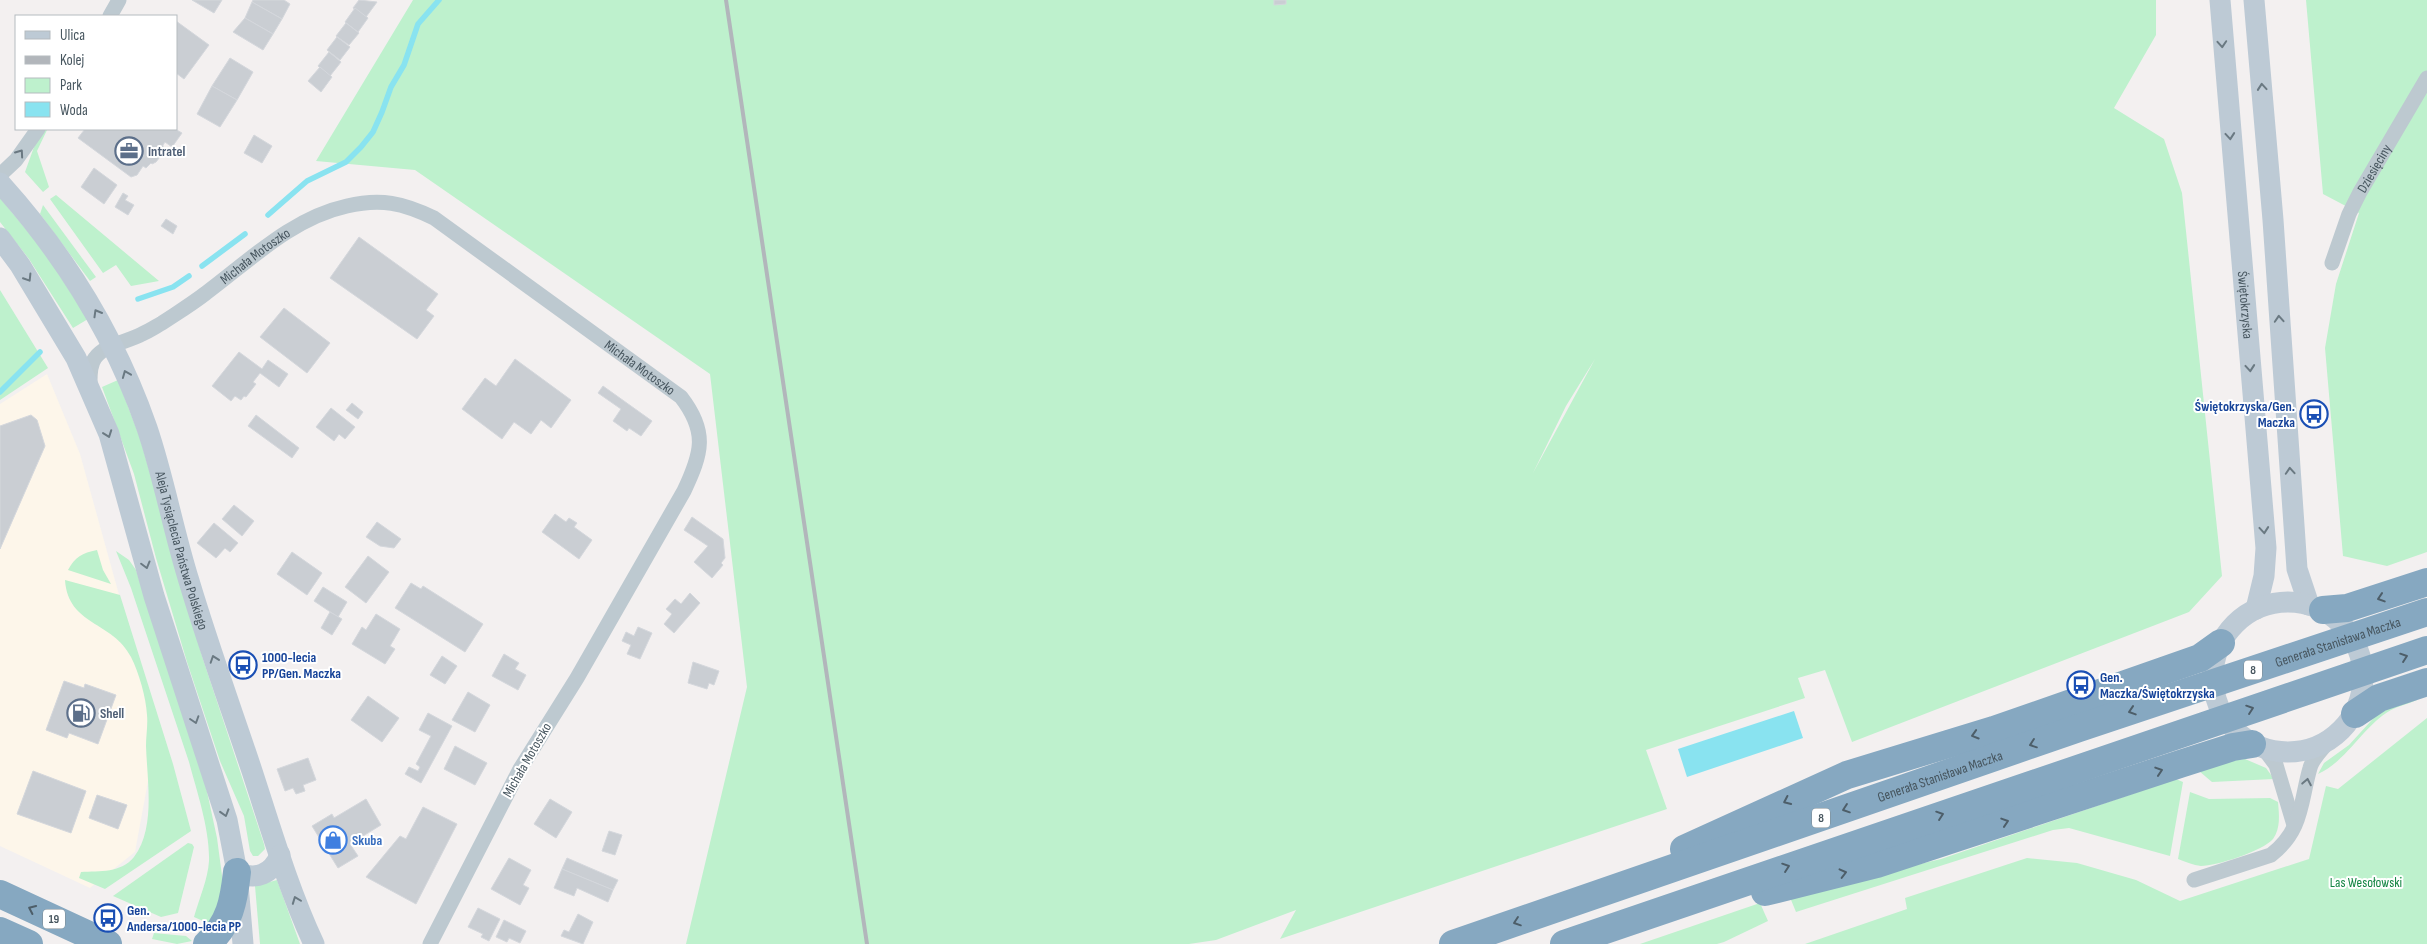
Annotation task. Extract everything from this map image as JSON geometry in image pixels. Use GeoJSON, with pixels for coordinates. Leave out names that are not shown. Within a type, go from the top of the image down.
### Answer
{"type":"FeatureCollection","features":[{"type":"Feature","properties":{"kind":"highway"},"geometry":{"type":"LineString","coordinates":[[2316,608],[2347,608],[2427,582]]}},
{"type":"Feature","properties":{"kind":"highway","name":"Generała Stanisława Maczka"},"geometry":{"type":"LineString","coordinates":[[1453,944],[2079,728],[2427,612]]}},
{"type":"Feature","properties":{"kind":"highway"},"geometry":{"type":"LineString","coordinates":[[1563,907],[1846,775],[1994,730],[2200,658],[2221,643]]}},
{"type":"Feature","properties":{"kind":"highway"},"geometry":{"type":"LineString","coordinates":[[1564,944],[2427,650]]}},
{"type":"Feature","properties":{"kind":"highway"},"geometry":{"type":"LineString","coordinates":[[2355,714],[2379,698],[2427,682]]}},
{"type":"Feature","properties":{"kind":"highway"},"geometry":{"type":"LineString","coordinates":[[1608,929],[1877,864],[2233,747],[2258,747]]}},
{"type":"Feature","properties":{"kind":"highway"},"geometry":{"type":"LineString","coordinates":[[206,944],[220,930],[228,917],[234,901],[237,872]]}},
{"type":"Feature","properties":{"kind":"highway","name":"19"},"geometry":{"type":"LineString","coordinates":[[0,894],[108,944]]}},
{"type":"Feature","properties":{"kind":"main road","name":"Świętokrzyska"},"geometry":{"type":"LineString","coordinates":[[2220,0],[2266,548],[2264,576],[2256,608]]}},
{"type":"Feature","properties":{"kind":"main road"},"geometry":{"type":"LineString","coordinates":[[2254,0],[2297,569],[2316,608]]}},
{"type":"Feature","properties":{"kind":"main road","name":"Aleja Tysiąclecia Państwa Polskiego"},"geometry":{"type":"LineString","coordinates":[[0,183],[78,282],[114,346],[147,428],[193,595],[280,855],[314,944]]}},
{"type":"Feature","properties":{"kind":"main road"},"geometry":{"type":"LineString","coordinates":[[0,238],[20,264],[76,358],[109,434],[154,596],[227,820],[237,872],[244,944]]}},
{"type":"Feature","properties":{"kind":"main road"},"geometry":{"type":"LineString","coordinates":[[2280,602],[2316,608],[2346,629],[2361,655],[2364,670],[2363,691],[2355,714],[2345,728],[2328,742],[2309,750],[2281,753],[2258,747],[2240,736],[2227,722],[2217,702],[2213,687],[2213,672],[2221,643],[2235,623],[2256,608],[2280,602]]}},
{"type":"Feature","properties":{"kind":"main road"},"geometry":{"type":"LineString","coordinates":[[237,872],[254,877],[263,874],[276,863],[280,855]]}},
{"type":"Feature","properties":{"kind":"street"},"geometry":{"type":"LineString","coordinates":[[111,15],[120,0]]}},
{"type":"Feature","properties":{"kind":"street","name":"Dziesięciny"},"geometry":{"type":"LineString","coordinates":[[2332,263],[2349,214],[2360,192],[2427,78]]}},
{"type":"Feature","properties":{"kind":"street"},"geometry":{"type":"LineString","coordinates":[[0,175],[16,160],[37,130]]}},
{"type":"Feature","properties":{"kind":"street","name":"Michała Motoszko"},"geometry":{"type":"LineString","coordinates":[[90,389],[90,371],[95,358],[114,346],[142,335],[168,319],[302,224],[324,213],[346,206],[393,202],[410,207],[434,218],[681,397],[694,417],[698,425],[700,443],[697,461],[684,491],[576,678],[520,769],[430,944]]}},
{"type":"Feature","properties":{"kind":"street"},"geometry":{"type":"LineString","coordinates":[[2194,880],[2271,855],[2290,838],[2302,809],[2310,766],[2328,742]]}},
{"type":"Feature","properties":{"kind":"street"},"geometry":{"type":"LineString","coordinates":[[2258,747],[2276,765],[2294,825]]}},
{"type":"Feature","properties":{"kind":"shaded area"},"geometry":{"type":"Polygon","coordinates":[[[47,374],[80,454],[157,732],[135,852],[90,888],[0,846],[0,404],[47,374]]]}},
{"type":"Feature","properties":{"kind":"green space"},"geometry":{"type":"Polygon","coordinates":[[[413,0],[2156,0],[2156,35],[2114,108],[2164,139],[2182,193],[2222,576],[2189,612],[1852,742],[1825,670],[1798,678],[1805,698],[1646,750],[1667,809],[1280,939],[1296,910],[1216,940],[1189,944],[686,944],[747,687],[710,374],[415,170],[316,161],[413,0]],[[1595,359],[1566,406],[1533,473],[1595,359]]]}},
{"type":"Feature","properties":{"kind":"green space"},"geometry":{"type":"Polygon","coordinates":[[[2306,0],[2427,0],[2427,552],[2387,566],[2343,556],[2325,348],[2336,284],[2359,213],[2323,194],[2306,0]]]}},
{"type":"Feature","properties":{"kind":"green space"},"geometry":{"type":"Polygon","coordinates":[[[43,130],[47,130],[37,151],[49,187],[43,192],[25,172],[34,147],[43,130]]]}},
{"type":"Feature","properties":{"kind":"green space"},"geometry":{"type":"Polygon","coordinates":[[[56,195],[159,281],[131,286],[116,265],[103,273],[50,199],[56,195]]]}},
{"type":"Feature","properties":{"kind":"green space"},"geometry":{"type":"Polygon","coordinates":[[[0,198],[43,250],[88,319],[73,328],[29,259],[0,222],[0,198]]]}},
{"type":"Feature","properties":{"kind":"green space"},"geometry":{"type":"Polygon","coordinates":[[[43,205],[96,277],[90,281],[40,214],[43,205]]]}},
{"type":"Feature","properties":{"kind":"green space"},"geometry":{"type":"Polygon","coordinates":[[[0,290],[48,368],[0,400],[0,290]]]}},
{"type":"Feature","properties":{"kind":"green space"},"geometry":{"type":"Polygon","coordinates":[[[118,380],[140,438],[202,656],[264,844],[265,849],[258,856],[253,856],[250,851],[244,816],[220,761],[187,662],[156,558],[134,474],[102,387],[118,380]]]}},
{"type":"Feature","properties":{"kind":"green space"},"geometry":{"type":"Polygon","coordinates":[[[97,550],[103,570],[111,584],[68,570],[80,556],[97,550]]]}},
{"type":"Feature","properties":{"kind":"green space"},"geometry":{"type":"Polygon","coordinates":[[[116,551],[129,560],[136,570],[203,773],[217,838],[225,898],[207,928],[203,921],[194,917],[205,882],[209,861],[209,849],[202,811],[189,762],[131,588],[116,551]]]}},
{"type":"Feature","properties":{"kind":"green space"},"geometry":{"type":"Polygon","coordinates":[[[65,580],[120,595],[173,764],[191,831],[105,889],[79,878],[81,872],[117,869],[123,866],[134,857],[141,845],[148,818],[149,803],[146,708],[142,685],[131,657],[114,636],[82,615],[74,606],[68,595],[65,580]]]}},
{"type":"Feature","properties":{"kind":"green space"},"geometry":{"type":"Polygon","coordinates":[[[2415,697],[2417,700],[2391,710],[2381,717],[2338,761],[2318,774],[2324,763],[2349,745],[2381,710],[2415,697]]]}},
{"type":"Feature","properties":{"kind":"green space","name":"Las Wesołowski"},"geometry":{"type":"Polygon","coordinates":[[[2427,718],[2427,944],[1805,944],[1907,909],[1905,898],[2027,858],[2077,863],[2136,880],[2180,901],[2309,859],[2326,786],[2338,789],[2427,718]]]}},
{"type":"Feature","properties":{"kind":"green space"},"geometry":{"type":"Polygon","coordinates":[[[2245,759],[2266,768],[2274,779],[2212,782],[2199,771],[2228,761],[2245,759]]]}},
{"type":"Feature","properties":{"kind":"green space"},"geometry":{"type":"Polygon","coordinates":[[[2176,779],[2183,782],[2170,856],[2069,828],[2053,830],[1796,912],[1789,895],[1941,859],[2176,779]]]}},
{"type":"Feature","properties":{"kind":"green space"},"geometry":{"type":"Polygon","coordinates":[[[2190,792],[2209,799],[2270,798],[2278,802],[2279,821],[2276,835],[2268,844],[2260,848],[2239,857],[2217,863],[2201,866],[2178,859],[2190,792]]]}},
{"type":"Feature","properties":{"kind":"green space"},"geometry":{"type":"Polygon","coordinates":[[[188,843],[194,847],[178,913],[161,917],[113,896],[188,843]]]}},
{"type":"Feature","properties":{"kind":"green space"},"geometry":{"type":"Polygon","coordinates":[[[277,880],[300,944],[260,944],[255,886],[277,880]]]}},
{"type":"Feature","properties":{"kind":"green space"},"geometry":{"type":"Polygon","coordinates":[[[1760,903],[1768,921],[1724,942],[1717,944],[1640,944],[1760,903]]]}},
{"type":"Feature","properties":{"kind":"green space"},"geometry":{"type":"Polygon","coordinates":[[[154,933],[186,936],[192,941],[177,944],[152,939],[154,933]]]}},
{"type":"Feature","properties":{"kind":"water"},"geometry":{"type":"Polygon","coordinates":[[[1794,711],[1803,738],[1687,777],[1678,749],[1794,711]]]}},
{"type":"Feature","properties":{"kind":"building"},"geometry":{"type":"Polygon","coordinates":[[[192,0],[222,0],[214,13],[192,0]]]}},
{"type":"Feature","properties":{"kind":"building"},"geometry":{"type":"Polygon","coordinates":[[[253,0],[284,0],[290,4],[282,19],[252,2],[253,0]]]}},
{"type":"Feature","properties":{"kind":"building"},"geometry":{"type":"Polygon","coordinates":[[[359,0],[377,2],[366,17],[353,8],[359,0]]]}},
{"type":"Feature","properties":{"kind":"building"},"geometry":{"type":"Polygon","coordinates":[[[1274,0],[1286,0],[1286,4],[1274,5],[1274,0]]]}},
{"type":"Feature","properties":{"kind":"building"},"geometry":{"type":"Polygon","coordinates":[[[252,2],[282,19],[273,34],[245,18],[252,2]]]}},
{"type":"Feature","properties":{"kind":"building"},"geometry":{"type":"Polygon","coordinates":[[[355,8],[368,18],[358,32],[345,22],[355,8]]]}},
{"type":"Feature","properties":{"kind":"building"},"geometry":{"type":"Polygon","coordinates":[[[245,18],[273,34],[263,50],[233,32],[245,18]]]}},
{"type":"Feature","properties":{"kind":"building"},"geometry":{"type":"Polygon","coordinates":[[[178,22],[209,45],[184,79],[178,74],[178,22]]]}},
{"type":"Feature","properties":{"kind":"building"},"geometry":{"type":"Polygon","coordinates":[[[346,23],[359,33],[349,45],[336,36],[346,23]]]}},
{"type":"Feature","properties":{"kind":"building"},"geometry":{"type":"Polygon","coordinates":[[[337,37],[350,47],[340,60],[327,50],[337,37]]]}},
{"type":"Feature","properties":{"kind":"building"},"geometry":{"type":"Polygon","coordinates":[[[329,52],[341,62],[330,76],[318,66],[329,52]]]}},
{"type":"Feature","properties":{"kind":"building"},"geometry":{"type":"Polygon","coordinates":[[[230,58],[253,72],[237,100],[212,86],[230,58]]]}},
{"type":"Feature","properties":{"kind":"building"},"geometry":{"type":"Polygon","coordinates":[[[320,67],[332,77],[321,92],[308,81],[320,67]]]}},
{"type":"Feature","properties":{"kind":"building"},"geometry":{"type":"Polygon","coordinates":[[[212,86],[237,100],[220,127],[197,114],[212,86]]]}},
{"type":"Feature","properties":{"kind":"building","name":"Intratel"},"geometry":{"type":"Polygon","coordinates":[[[84,130],[177,130],[182,133],[172,147],[165,142],[163,153],[156,162],[151,163],[146,168],[143,166],[137,175],[131,177],[78,138],[84,130]]]}},
{"type":"Feature","properties":{"kind":"building"},"geometry":{"type":"Polygon","coordinates":[[[254,135],[272,146],[262,163],[244,153],[254,135]]]}},
{"type":"Feature","properties":{"kind":"building"},"geometry":{"type":"Polygon","coordinates":[[[94,168],[117,185],[104,204],[81,187],[94,168]]]}},
{"type":"Feature","properties":{"kind":"building"},"geometry":{"type":"Polygon","coordinates":[[[123,193],[128,196],[125,200],[134,205],[128,215],[115,207],[123,193]]]}},
{"type":"Feature","properties":{"kind":"building"},"geometry":{"type":"Polygon","coordinates":[[[166,219],[177,226],[173,234],[161,226],[166,219]]]}},
{"type":"Feature","properties":{"kind":"building"},"geometry":{"type":"Polygon","coordinates":[[[359,237],[438,294],[426,310],[434,316],[417,339],[330,278],[359,237]]]}},
{"type":"Feature","properties":{"kind":"building"},"geometry":{"type":"Polygon","coordinates":[[[284,308],[330,343],[307,373],[260,337],[284,308]]]}},
{"type":"Feature","properties":{"kind":"building"},"geometry":{"type":"Polygon","coordinates":[[[239,352],[262,369],[268,360],[288,374],[279,387],[260,373],[253,382],[256,384],[246,397],[244,396],[241,400],[235,396],[231,401],[212,386],[239,352]]]}},
{"type":"Feature","properties":{"kind":"building"},"geometry":{"type":"Polygon","coordinates":[[[515,359],[571,400],[551,428],[541,420],[531,434],[514,422],[502,439],[462,409],[485,378],[496,386],[515,359]]]}},
{"type":"Feature","properties":{"kind":"building"},"geometry":{"type":"Polygon","coordinates":[[[603,386],[652,421],[641,436],[629,428],[627,431],[613,421],[621,409],[598,393],[603,386]]]}},
{"type":"Feature","properties":{"kind":"building"},"geometry":{"type":"Polygon","coordinates":[[[352,403],[363,412],[358,419],[346,410],[352,403]]]}},
{"type":"Feature","properties":{"kind":"building"},"geometry":{"type":"Polygon","coordinates":[[[331,408],[355,427],[345,439],[339,434],[334,441],[316,427],[331,408]]]}},
{"type":"Feature","properties":{"kind":"building"},"geometry":{"type":"Polygon","coordinates":[[[31,415],[37,420],[45,446],[0,549],[0,426],[31,415]]]}},
{"type":"Feature","properties":{"kind":"building"},"geometry":{"type":"Polygon","coordinates":[[[256,415],[299,448],[292,458],[248,426],[256,415]]]}},
{"type":"Feature","properties":{"kind":"building"},"geometry":{"type":"Polygon","coordinates":[[[234,505],[254,521],[242,536],[222,519],[234,505]]]}},
{"type":"Feature","properties":{"kind":"building"},"geometry":{"type":"Polygon","coordinates":[[[555,514],[566,522],[569,518],[577,523],[574,527],[592,540],[579,559],[542,532],[555,514]]]}},
{"type":"Feature","properties":{"kind":"building"},"geometry":{"type":"Polygon","coordinates":[[[692,517],[723,539],[725,558],[721,563],[723,565],[712,578],[694,562],[708,546],[684,530],[692,517]]]}},
{"type":"Feature","properties":{"kind":"building"},"geometry":{"type":"Polygon","coordinates":[[[377,522],[401,539],[394,548],[380,546],[366,537],[377,522]]]}},
{"type":"Feature","properties":{"kind":"building"},"geometry":{"type":"Polygon","coordinates":[[[214,523],[238,543],[230,552],[225,548],[216,558],[197,543],[214,523]]]}},
{"type":"Feature","properties":{"kind":"building"},"geometry":{"type":"Polygon","coordinates":[[[292,552],[322,573],[307,595],[277,574],[292,552]]]}},
{"type":"Feature","properties":{"kind":"building"},"geometry":{"type":"Polygon","coordinates":[[[368,556],[389,572],[366,603],[345,587],[368,556]]]}},
{"type":"Feature","properties":{"kind":"building"},"geometry":{"type":"Polygon","coordinates":[[[411,583],[421,589],[423,586],[483,624],[465,652],[395,608],[411,583]]]}},
{"type":"Feature","properties":{"kind":"building"},"geometry":{"type":"Polygon","coordinates":[[[323,587],[347,602],[338,617],[314,601],[323,587]]]}},
{"type":"Feature","properties":{"kind":"building"},"geometry":{"type":"Polygon","coordinates":[[[690,593],[700,603],[674,633],[664,624],[672,614],[666,609],[675,599],[681,604],[690,593]]]}},
{"type":"Feature","properties":{"kind":"building"},"geometry":{"type":"Polygon","coordinates":[[[330,612],[342,619],[332,635],[321,628],[330,612]]]}},
{"type":"Feature","properties":{"kind":"building"},"geometry":{"type":"Polygon","coordinates":[[[376,614],[400,629],[390,646],[395,649],[385,664],[352,644],[362,627],[366,630],[376,614]]]}},
{"type":"Feature","properties":{"kind":"building"},"geometry":{"type":"Polygon","coordinates":[[[638,627],[652,633],[640,659],[627,654],[631,645],[622,641],[626,632],[634,636],[638,627]]]}},
{"type":"Feature","properties":{"kind":"building"},"geometry":{"type":"Polygon","coordinates":[[[504,654],[519,663],[515,669],[526,675],[518,690],[492,676],[504,654]]]}},
{"type":"Feature","properties":{"kind":"building"},"geometry":{"type":"Polygon","coordinates":[[[442,656],[457,666],[445,684],[430,675],[442,656]]]}},
{"type":"Feature","properties":{"kind":"building"},"geometry":{"type":"Polygon","coordinates":[[[693,662],[719,671],[714,685],[709,683],[707,689],[688,683],[693,662]]]}},
{"type":"Feature","properties":{"kind":"building","name":"Shell"},"geometry":{"type":"Polygon","coordinates":[[[64,681],[84,688],[85,684],[116,695],[98,744],[69,733],[67,738],[46,730],[64,681]]]}},
{"type":"Feature","properties":{"kind":"building"},"geometry":{"type":"Polygon","coordinates":[[[468,692],[490,705],[475,732],[452,720],[468,692]]]}},
{"type":"Feature","properties":{"kind":"building"},"geometry":{"type":"Polygon","coordinates":[[[368,696],[399,718],[382,742],[351,720],[368,696]]]}},
{"type":"Feature","properties":{"kind":"building"},"geometry":{"type":"Polygon","coordinates":[[[428,713],[452,726],[421,783],[405,774],[409,767],[418,771],[420,767],[416,764],[431,736],[419,730],[428,713]]]}},
{"type":"Feature","properties":{"kind":"building"},"geometry":{"type":"Polygon","coordinates":[[[455,746],[487,763],[475,785],[444,769],[455,746]]]}},
{"type":"Feature","properties":{"kind":"building"},"geometry":{"type":"Polygon","coordinates":[[[308,758],[316,780],[303,785],[305,791],[296,794],[293,788],[285,791],[277,769],[308,758]]]}},
{"type":"Feature","properties":{"kind":"building"},"geometry":{"type":"Polygon","coordinates":[[[33,771],[86,791],[71,833],[17,814],[33,771]]]}},
{"type":"Feature","properties":{"kind":"building"},"geometry":{"type":"Polygon","coordinates":[[[97,795],[127,805],[118,829],[89,818],[97,795]]]}},
{"type":"Feature","properties":{"kind":"building"},"geometry":{"type":"Polygon","coordinates":[[[366,799],[381,825],[350,844],[358,856],[338,868],[312,826],[332,814],[334,818],[366,799]]]}},
{"type":"Feature","properties":{"kind":"building"},"geometry":{"type":"Polygon","coordinates":[[[550,799],[572,812],[556,838],[534,824],[550,799]]]}},
{"type":"Feature","properties":{"kind":"building"},"geometry":{"type":"Polygon","coordinates":[[[423,807],[457,824],[416,904],[366,877],[400,836],[406,839],[423,807]]]}},
{"type":"Feature","properties":{"kind":"building"},"geometry":{"type":"Polygon","coordinates":[[[609,831],[622,835],[615,855],[602,851],[609,831]]]}},
{"type":"Feature","properties":{"kind":"building"},"geometry":{"type":"Polygon","coordinates":[[[509,858],[531,870],[523,885],[529,888],[520,905],[491,889],[509,858]]]}},
{"type":"Feature","properties":{"kind":"building"},"geometry":{"type":"Polygon","coordinates":[[[567,858],[618,880],[613,890],[562,869],[567,858]]]}},
{"type":"Feature","properties":{"kind":"building"},"geometry":{"type":"Polygon","coordinates":[[[562,869],[613,890],[608,902],[577,888],[574,896],[554,888],[562,869]]]}},
{"type":"Feature","properties":{"kind":"building"},"geometry":{"type":"Polygon","coordinates":[[[478,908],[500,919],[489,941],[481,937],[483,934],[468,927],[478,908]]]}},
{"type":"Feature","properties":{"kind":"building"},"geometry":{"type":"Polygon","coordinates":[[[578,914],[593,922],[583,944],[561,936],[564,930],[569,932],[578,914]]]}},
{"type":"Feature","properties":{"kind":"building"},"geometry":{"type":"Polygon","coordinates":[[[504,920],[526,931],[520,943],[509,938],[507,942],[496,937],[504,920]]]}},
{"type":"Feature","properties":{"kind":"waterway"},"geometry":{"type":"LineString","coordinates":[[268,215],[307,181],[346,162],[373,132],[391,87],[404,65],[418,24],[439,0]]}},
{"type":"Feature","properties":{"kind":"waterway"},"geometry":{"type":"LineString","coordinates":[[202,266],[245,234]]}},
{"type":"Feature","properties":{"kind":"waterway"},"geometry":{"type":"LineString","coordinates":[[138,299],[173,287],[189,276]]}},
{"type":"Feature","properties":{"kind":"waterway"},"geometry":{"type":"LineString","coordinates":[[0,392],[40,352]]}},
{"type":"Feature","properties":{"kind":"railway"},"geometry":{"type":"LineString","coordinates":[[726,0],[867,944]]}},
{"type":"Feature","properties":{"kind":"place","name":"Intratel"},"geometry":{"type":"Point","coordinates":[129,151]}},
{"type":"Feature","properties":{"kind":"place","name":"Świętokrzyska/Gen. Maczka"},"geometry":{"type":"Point","coordinates":[2314,414]}},
{"type":"Feature","properties":{"kind":"place","name":"1000-lecia PP/Gen. Maczka"},"geometry":{"type":"Point","coordinates":[243,665]}},
{"type":"Feature","properties":{"kind":"place","name":"Gen. Maczka/Świętokrzyska"},"geometry":{"type":"Point","coordinates":[2081,685]}},
{"type":"Feature","properties":{"kind":"place","name":"Shell"},"geometry":{"type":"Point","coordinates":[81,713]}},
{"type":"Feature","properties":{"kind":"place","name":"Skuba"},"geometry":{"type":"Point","coordinates":[333,840]}},
{"type":"Feature","properties":{"kind":"place","name":"Gen. Andersa/1000-lecia PP"},"geometry":{"type":"Point","coordinates":[108,918]}}]}
